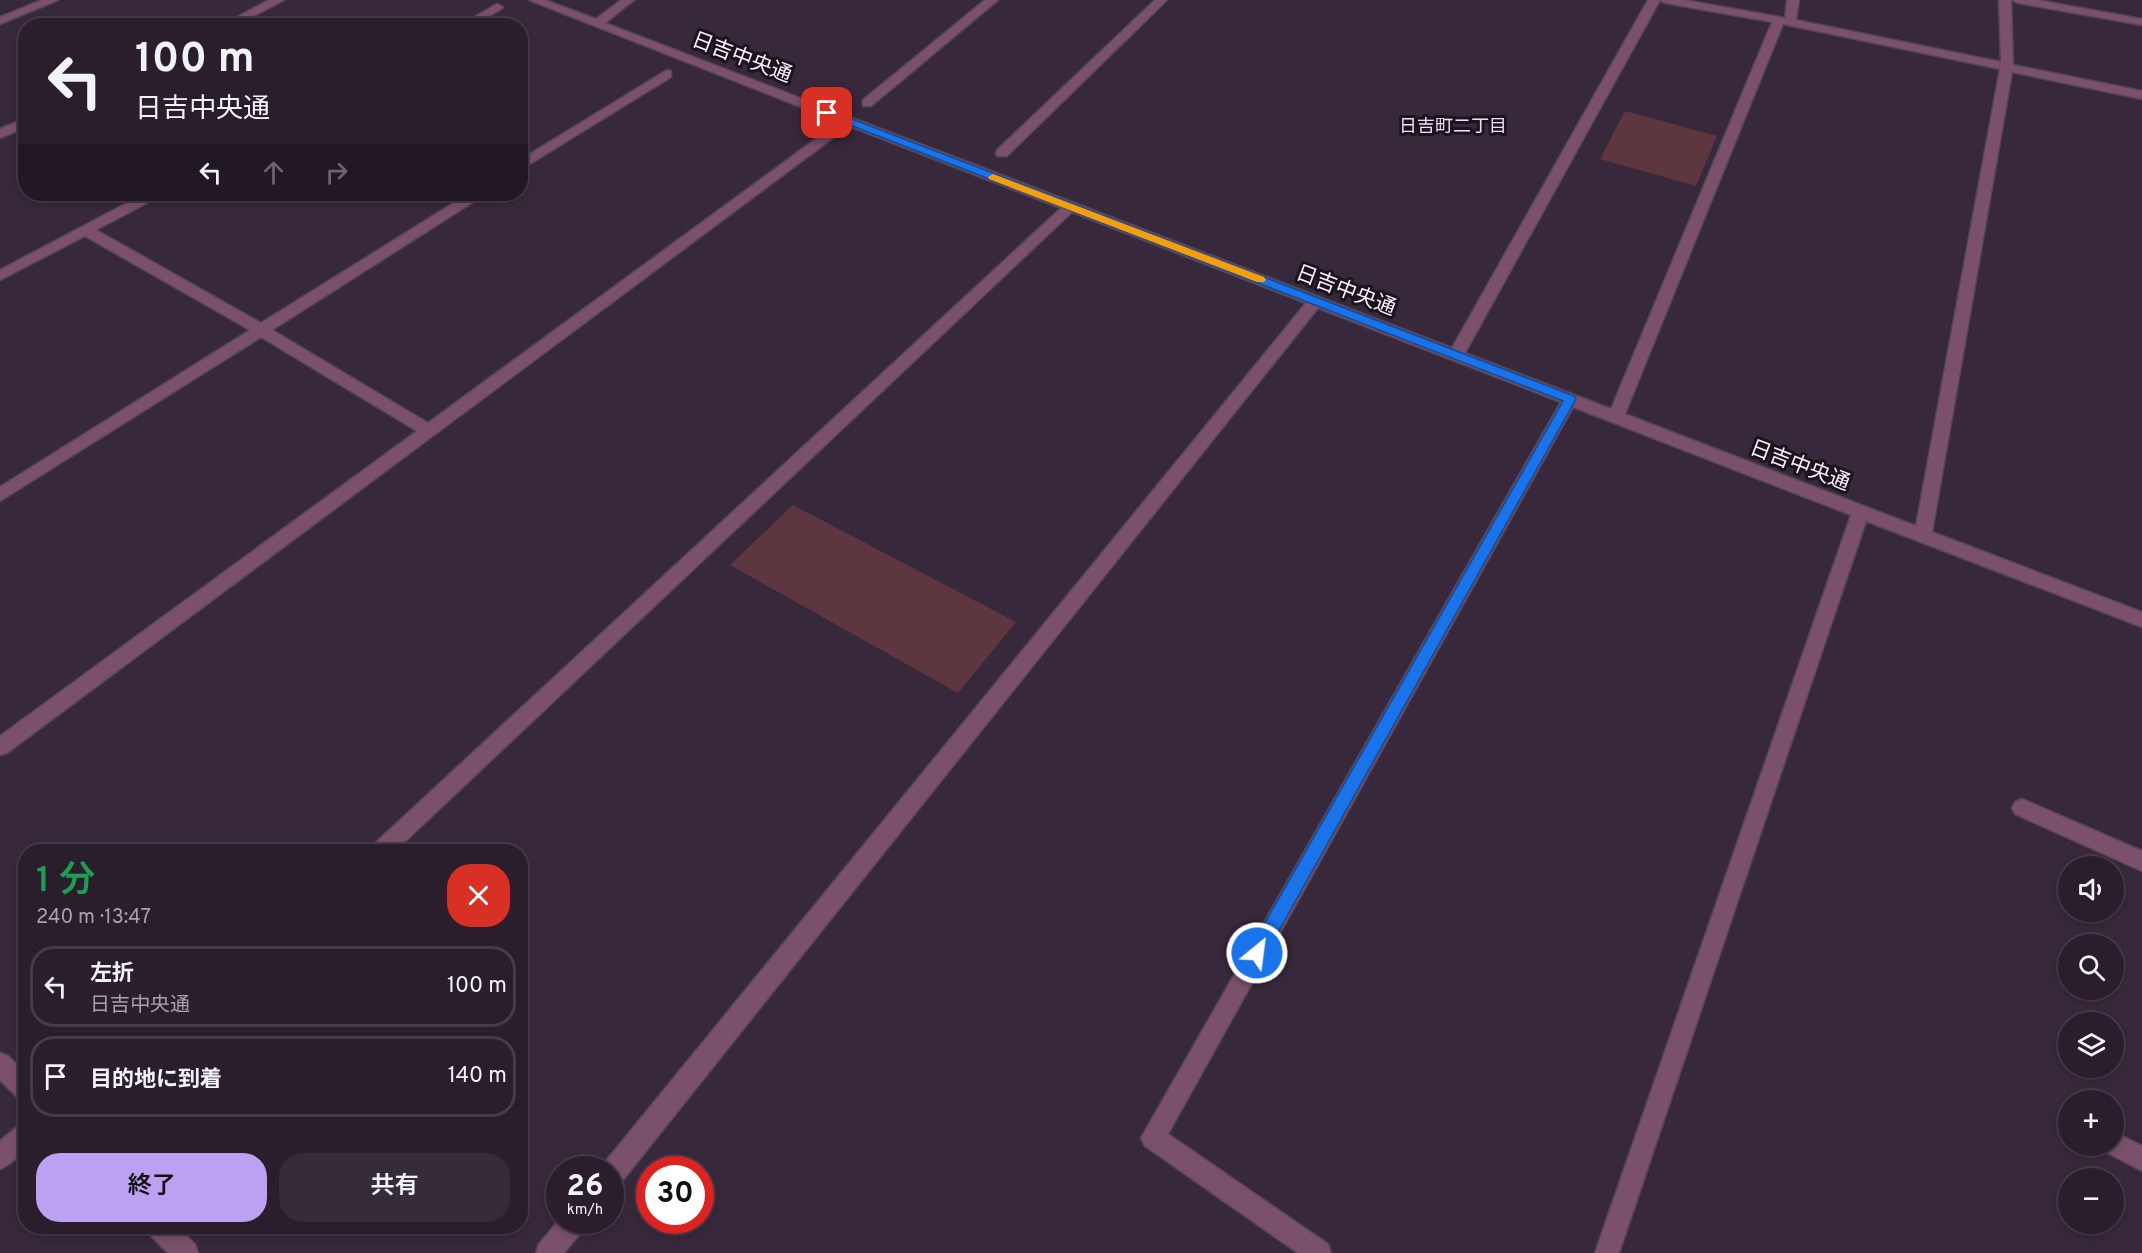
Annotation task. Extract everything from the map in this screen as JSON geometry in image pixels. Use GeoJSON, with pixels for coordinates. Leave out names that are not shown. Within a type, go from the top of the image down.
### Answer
{"type":"FeatureCollection","features":[{"type":"Feature","properties":{"kind":"street"},"geometry":{"type":"LineString","coordinates":[[0,21],[52,0]]}},
{"type":"Feature","properties":{"kind":"street"},"geometry":{"type":"LineString","coordinates":[[241,18],[278,0]]}},
{"type":"Feature","properties":{"kind":"street","name":"日吉中央通"},"geometry":{"type":"LineString","coordinates":[[535,0],[2142,620]]}},
{"type":"Feature","properties":{"kind":"street"},"geometry":{"type":"LineString","coordinates":[[598,23],[628,0]]}},
{"type":"Feature","properties":{"kind":"street"},"geometry":{"type":"LineString","coordinates":[[867,104],[992,0]]}},
{"type":"Feature","properties":{"kind":"street"},"geometry":{"type":"LineString","coordinates":[[1002,153],[1161,0]]}},
{"type":"Feature","properties":{"kind":"street"},"geometry":{"type":"LineString","coordinates":[[1456,355],[1654,0]]}},
{"type":"Feature","properties":{"kind":"street"},"geometry":{"type":"LineString","coordinates":[[1665,0],[1784,21],[2142,95]]}},
{"type":"Feature","properties":{"kind":"street"},"geometry":{"type":"LineString","coordinates":[[1616,417],[1793,0]]}},
{"type":"Feature","properties":{"kind":"street"},"geometry":{"type":"LineString","coordinates":[[1923,535],[2007,66],[2005,0]]}},
{"type":"Feature","properties":{"kind":"street"},"geometry":{"type":"LineString","coordinates":[[2018,0],[2142,22]]}},
{"type":"Feature","properties":{"kind":"street"},"geometry":{"type":"LineString","coordinates":[[478,18],[497,7]]}},
{"type":"Feature","properties":{"kind":"street"},"geometry":{"type":"LineString","coordinates":[[528,161],[667,74]]}},
{"type":"Feature","properties":{"kind":"street"},"geometry":{"type":"LineString","coordinates":[[0,747],[848,121]]}},
{"type":"Feature","properties":{"kind":"street"},"geometry":{"type":"LineString","coordinates":[[0,134],[18,126]]}},
{"type":"Feature","properties":{"kind":"street"},"geometry":{"type":"LineString","coordinates":[[0,276],[140,201]]}},
{"type":"Feature","properties":{"kind":"street"},"geometry":{"type":"LineString","coordinates":[[0,495],[259,329],[465,201]]}},
{"type":"Feature","properties":{"kind":"street"},"geometry":{"type":"LineString","coordinates":[[389,844],[1070,207]]}},
{"type":"Feature","properties":{"kind":"street"},"geometry":{"type":"LineString","coordinates":[[85,230],[259,329],[430,431]]}},
{"type":"Feature","properties":{"kind":"street"},"geometry":{"type":"LineString","coordinates":[[624,1159],[1316,301]]}},
{"type":"Feature","properties":{"kind":"street"},"geometry":{"type":"LineString","coordinates":[[1319,1253],[1153,1138],[1570,399]]}},
{"type":"Feature","properties":{"kind":"street"},"geometry":{"type":"LineString","coordinates":[[1607,1253],[1861,511]]}},
{"type":"Feature","properties":{"kind":"street"},"geometry":{"type":"LineString","coordinates":[[2022,808],[2142,861]]}},
{"type":"Feature","properties":{"kind":"street"},"geometry":{"type":"LineString","coordinates":[[0,1064],[18,1082]]}},
{"type":"Feature","properties":{"kind":"street"},"geometry":{"type":"LineString","coordinates":[[0,1157],[18,1141]]}},
{"type":"Feature","properties":{"kind":"street"},"geometry":{"type":"LineString","coordinates":[[2124,1149],[2142,1158]]}},
{"type":"Feature","properties":{"kind":"street"},"geometry":{"type":"LineString","coordinates":[[167,1234],[186,1253]]}},
{"type":"Feature","properties":{"kind":"street"},"geometry":{"type":"LineString","coordinates":[[548,1253],[563,1234]]}},
{"type":"Feature","properties":{"kind":"shaded area"},"geometry":{"type":"Polygon","coordinates":[[[1625,111],[1717,136],[1696,186],[1600,159],[1625,111]]]}},
{"type":"Feature","properties":{"kind":"shaded area"},"geometry":{"type":"Polygon","coordinates":[[[793,505],[1016,622],[958,693],[730,565],[793,505]]]}},
{"type":"Feature","properties":{"kind":"slow traffic"},"geometry":{"type":"LineString","coordinates":[[993,177],[1260,280]]}},
{"type":"Feature","properties":{"kind":"district","name":"日吉町二丁目"},"geometry":{"type":"Point","coordinates":[1453,126]}},
{"type":"Feature","properties":{"kind":"route"},"geometry":{"type":"LineString","coordinates":[[827,113],[1570,399],[1257,953]]}}]}
